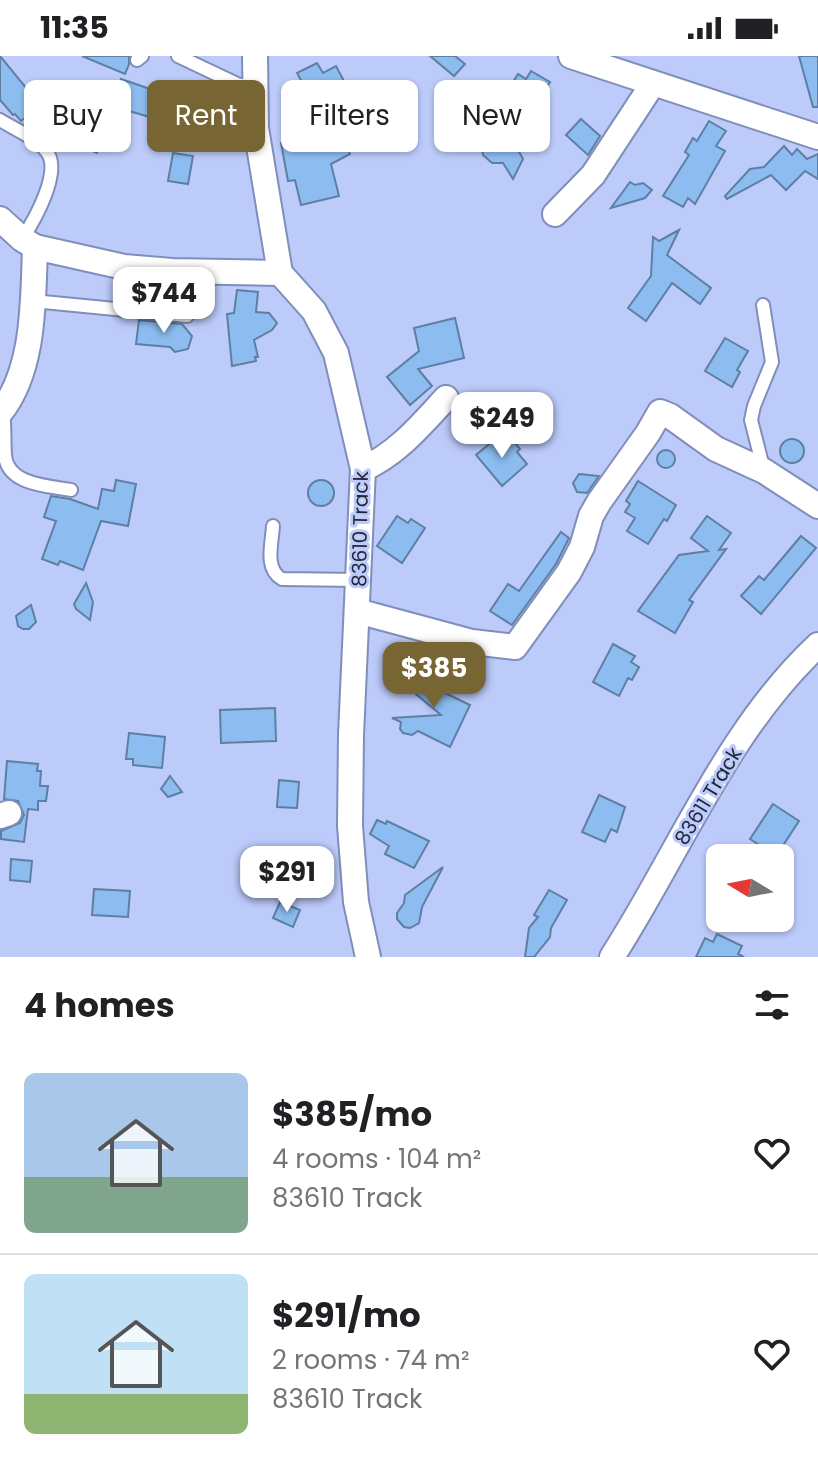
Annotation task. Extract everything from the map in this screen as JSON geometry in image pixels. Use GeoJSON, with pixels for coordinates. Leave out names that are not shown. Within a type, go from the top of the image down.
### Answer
{"type":"FeatureCollection","features":[{"type":"Feature","properties":{"kind":"street"},"geometry":{"type":"LineString","coordinates":[[255,56],[255,80]]}},
{"type":"Feature","properties":{"kind":"street"},"geometry":{"type":"LineString","coordinates":[[571,56],[818,137]]}},
{"type":"Feature","properties":{"kind":"street"},"geometry":{"type":"LineString","coordinates":[[555,214],[593,175],[652,85]]}},
{"type":"Feature","properties":{"kind":"street"},"geometry":{"type":"LineString","coordinates":[[0,219],[28,243],[124,267],[280,273],[260,152]]}},
{"type":"Feature","properties":{"kind":"street"},"geometry":{"type":"LineString","coordinates":[[2,411],[22,370],[33,301],[28,243]]}},
{"type":"Feature","properties":{"kind":"street","name":"83610 Track"},"geometry":{"type":"LineString","coordinates":[[280,273],[314,311],[336,353],[363,469],[350,826],[356,902],[368,957]]}},
{"type":"Feature","properties":{"kind":"street"},"geometry":{"type":"LineString","coordinates":[[363,469],[382,460],[446,398]]}},
{"type":"Feature","properties":{"kind":"street"},"geometry":{"type":"LineString","coordinates":[[357,611],[472,642],[515,647],[569,572],[582,547],[591,516],[660,412],[716,449],[764,471],[818,506]]}},
{"type":"Feature","properties":{"kind":"street","name":"83611 Track"},"geometry":{"type":"LineString","coordinates":[[612,957],[766,702],[818,645]]}},
{"type":"Feature","properties":{"kind":"lane"},"geometry":{"type":"LineString","coordinates":[[178,56],[229,80]]}},
{"type":"Feature","properties":{"kind":"lane"},"geometry":{"type":"LineString","coordinates":[[0,120],[43,148],[50,160],[43,202],[28,243]]}},
{"type":"Feature","properties":{"kind":"lane"},"geometry":{"type":"LineString","coordinates":[[33,301],[187,316]]}},
{"type":"Feature","properties":{"kind":"lane"},"geometry":{"type":"LineString","coordinates":[[763,305],[772,362],[751,420],[764,471]]}},
{"type":"Feature","properties":{"kind":"lane"},"geometry":{"type":"LineString","coordinates":[[2,411],[4,458],[9,470],[18,478],[71,490]]}},
{"type":"Feature","properties":{"kind":"lane"},"geometry":{"type":"LineString","coordinates":[[273,526],[270,566],[274,575],[282,579],[359,580]]}},
{"type":"Feature","properties":{"kind":"building"},"geometry":{"type":"Polygon","coordinates":[[[0,56],[24,85],[24,119],[21,121],[13,115],[0,100],[0,56]]]}},
{"type":"Feature","properties":{"kind":"building"},"geometry":{"type":"Polygon","coordinates":[[[82,56],[129,56],[129,64],[125,74],[82,56]]]}},
{"type":"Feature","properties":{"kind":"building"},"geometry":{"type":"Polygon","coordinates":[[[430,56],[455,56],[465,64],[454,76],[430,56]]]}},
{"type":"Feature","properties":{"kind":"building"},"geometry":{"type":"Polygon","coordinates":[[[799,56],[818,56],[818,107],[813,107],[799,56]]]}},
{"type":"Feature","properties":{"kind":"building"},"geometry":{"type":"Polygon","coordinates":[[[317,63],[323,73],[336,66],[343,80],[301,80],[297,73],[317,63]]]}},
{"type":"Feature","properties":{"kind":"building"},"geometry":{"type":"Polygon","coordinates":[[[531,71],[547,80],[514,80],[518,74],[526,79],[531,71]]]}},
{"type":"Feature","properties":{"kind":"building"},"geometry":{"type":"Polygon","coordinates":[[[131,82],[147,88],[147,116],[131,112],[131,82]]]}},
{"type":"Feature","properties":{"kind":"building"},"geometry":{"type":"Polygon","coordinates":[[[581,119],[600,136],[588,155],[566,135],[581,119]]]}},
{"type":"Feature","properties":{"kind":"building"},"geometry":{"type":"Polygon","coordinates":[[[709,121],[726,131],[716,146],[725,151],[695,204],[688,198],[683,207],[663,196],[689,155],[685,152],[693,138],[697,141],[709,121]]]}},
{"type":"Feature","properties":{"kind":"building"},"geometry":{"type":"Polygon","coordinates":[[[784,146],[792,155],[797,149],[807,159],[818,154],[818,179],[805,171],[786,190],[771,175],[727,199],[725,196],[750,169],[764,167],[784,146]]]}},
{"type":"Feature","properties":{"kind":"building"},"geometry":{"type":"Polygon","coordinates":[[[283,152],[349,152],[331,164],[339,196],[301,205],[295,180],[288,181],[283,152]]]}},
{"type":"Feature","properties":{"kind":"building"},"geometry":{"type":"Polygon","coordinates":[[[482,152],[519,152],[523,159],[513,179],[503,163],[492,163],[482,152]]]}},
{"type":"Feature","properties":{"kind":"building"},"geometry":{"type":"Polygon","coordinates":[[[173,153],[193,156],[188,184],[168,181],[173,153]]]}},
{"type":"Feature","properties":{"kind":"building"},"geometry":{"type":"Polygon","coordinates":[[[630,182],[635,185],[643,183],[652,190],[645,198],[611,208],[630,182]]]}},
{"type":"Feature","properties":{"kind":"building"},"geometry":{"type":"Polygon","coordinates":[[[679,230],[667,255],[711,288],[700,304],[672,283],[646,321],[628,308],[651,276],[653,237],[659,241],[679,230]]]}},
{"type":"Feature","properties":{"kind":"building"},"geometry":{"type":"Polygon","coordinates":[[[144,284],[183,286],[181,306],[127,301],[128,287],[143,288],[144,284]]]}},
{"type":"Feature","properties":{"kind":"building"},"geometry":{"type":"Polygon","coordinates":[[[237,290],[258,292],[256,312],[269,313],[277,323],[272,330],[254,340],[256,361],[232,366],[227,314],[234,313],[237,290]]]}},
{"type":"Feature","properties":{"kind":"building"},"geometry":{"type":"Polygon","coordinates":[[[455,318],[464,358],[418,369],[432,386],[410,405],[387,377],[419,351],[414,328],[455,318]]]}},
{"type":"Feature","properties":{"kind":"building"},"geometry":{"type":"Polygon","coordinates":[[[139,320],[182,324],[192,336],[188,349],[175,352],[170,347],[136,344],[139,320]]]}},
{"type":"Feature","properties":{"kind":"building"},"geometry":{"type":"Polygon","coordinates":[[[725,338],[748,351],[732,387],[705,371],[725,338]]]}},
{"type":"Feature","properties":{"kind":"building"},"geometry":{"type":"Polygon","coordinates":[[[510,437],[527,464],[502,486],[476,455],[494,440],[500,446],[510,437]]]}},
{"type":"Feature","properties":{"kind":"building"},"geometry":{"type":"Polygon","coordinates":[[[792,439],[803,446],[804,451],[797,462],[792,463],[781,456],[780,451],[787,440],[792,439]]]}},
{"type":"Feature","properties":{"kind":"building"},"geometry":{"type":"Polygon","coordinates":[[[666,450],[675,459],[666,468],[657,459],[666,450]]]}},
{"type":"Feature","properties":{"kind":"building"},"geometry":{"type":"Polygon","coordinates":[[[579,474],[599,476],[587,493],[577,492],[573,483],[579,474]]]}},
{"type":"Feature","properties":{"kind":"building"},"geometry":{"type":"Polygon","coordinates":[[[116,480],[136,484],[128,526],[101,521],[83,570],[60,561],[58,565],[42,559],[56,521],[44,517],[51,496],[98,509],[102,489],[114,491],[116,480]]]}},
{"type":"Feature","properties":{"kind":"building"},"geometry":{"type":"Polygon","coordinates":[[[321,480],[330,484],[334,493],[330,502],[321,506],[312,502],[308,493],[312,484],[321,480]]]}},
{"type":"Feature","properties":{"kind":"building"},"geometry":{"type":"Polygon","coordinates":[[[638,481],[676,505],[648,544],[627,531],[635,518],[625,512],[630,504],[626,501],[638,481]]]}},
{"type":"Feature","properties":{"kind":"building"},"geometry":{"type":"Polygon","coordinates":[[[397,516],[408,523],[411,519],[425,528],[402,563],[377,546],[397,516]]]}},
{"type":"Feature","properties":{"kind":"building"},"geometry":{"type":"Polygon","coordinates":[[[707,516],[731,533],[719,550],[726,549],[689,600],[693,602],[675,633],[638,611],[679,555],[708,551],[691,538],[707,516]]]}},
{"type":"Feature","properties":{"kind":"building"},"geometry":{"type":"Polygon","coordinates":[[[561,532],[569,538],[556,564],[512,625],[490,611],[508,584],[519,591],[561,532]]]}},
{"type":"Feature","properties":{"kind":"building"},"geometry":{"type":"Polygon","coordinates":[[[801,536],[816,548],[761,614],[741,596],[759,576],[764,580],[801,536]]]}},
{"type":"Feature","properties":{"kind":"building"},"geometry":{"type":"Polygon","coordinates":[[[86,583],[93,602],[90,620],[74,604],[86,583]]]}},
{"type":"Feature","properties":{"kind":"building"},"geometry":{"type":"Polygon","coordinates":[[[31,605],[36,622],[29,629],[23,629],[18,626],[16,616],[31,605]]]}},
{"type":"Feature","properties":{"kind":"building"},"geometry":{"type":"Polygon","coordinates":[[[613,644],[635,656],[631,662],[639,667],[632,680],[628,678],[619,696],[593,682],[613,644]]]}},
{"type":"Feature","properties":{"kind":"building"},"geometry":{"type":"Polygon","coordinates":[[[423,666],[434,672],[437,689],[470,705],[450,747],[418,731],[412,735],[403,733],[401,722],[392,718],[441,715],[408,684],[411,671],[423,666]]]}},
{"type":"Feature","properties":{"kind":"building"},"geometry":{"type":"Polygon","coordinates":[[[275,708],[276,741],[221,743],[220,710],[275,708]]]}},
{"type":"Feature","properties":{"kind":"building"},"geometry":{"type":"Polygon","coordinates":[[[129,733],[165,737],[162,768],[133,765],[133,759],[126,759],[129,733]]]}},
{"type":"Feature","properties":{"kind":"building"},"geometry":{"type":"Polygon","coordinates":[[[7,761],[38,764],[40,786],[48,786],[46,801],[38,801],[38,810],[28,809],[24,842],[1,839],[1,831],[20,823],[24,815],[18,801],[4,799],[7,761]]]}},
{"type":"Feature","properties":{"kind":"building"},"geometry":{"type":"Polygon","coordinates":[[[170,776],[182,792],[168,797],[161,789],[170,776]]]}},
{"type":"Feature","properties":{"kind":"building"},"geometry":{"type":"Polygon","coordinates":[[[279,780],[299,782],[297,808],[277,807],[279,780]]]}},
{"type":"Feature","properties":{"kind":"building"},"geometry":{"type":"Polygon","coordinates":[[[599,795],[625,807],[617,832],[611,829],[605,842],[582,832],[599,795]]]}},
{"type":"Feature","properties":{"kind":"building"},"geometry":{"type":"Polygon","coordinates":[[[773,804],[799,821],[784,844],[758,844],[750,839],[773,804]]]}},
{"type":"Feature","properties":{"kind":"building"},"geometry":{"type":"Polygon","coordinates":[[[377,820],[386,824],[387,821],[429,841],[414,868],[385,854],[389,846],[370,834],[377,820]]]}},
{"type":"Feature","properties":{"kind":"building"},"geometry":{"type":"Polygon","coordinates":[[[11,859],[32,861],[30,882],[10,880],[11,859]]]}},
{"type":"Feature","properties":{"kind":"building"},"geometry":{"type":"Polygon","coordinates":[[[443,867],[422,907],[419,923],[410,928],[404,927],[397,919],[397,913],[405,895],[443,867]]]}},
{"type":"Feature","properties":{"kind":"building"},"geometry":{"type":"Polygon","coordinates":[[[94,889],[130,891],[128,917],[92,915],[94,889]]]}},
{"type":"Feature","properties":{"kind":"building"},"geometry":{"type":"Polygon","coordinates":[[[549,890],[567,900],[551,928],[550,937],[534,957],[525,957],[529,928],[538,917],[534,915],[549,890]]]}},
{"type":"Feature","properties":{"kind":"building"},"geometry":{"type":"Polygon","coordinates":[[[280,902],[300,910],[293,927],[273,918],[280,902]]]}},
{"type":"Feature","properties":{"kind":"building"},"geometry":{"type":"Polygon","coordinates":[[[717,934],[742,946],[738,954],[744,957],[696,957],[705,938],[713,942],[717,934]]]}}]}
